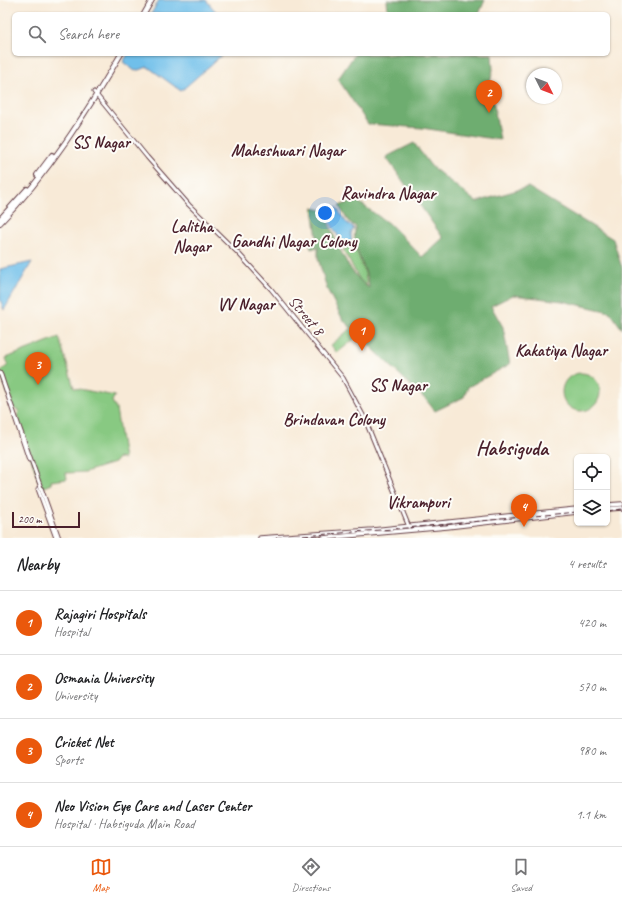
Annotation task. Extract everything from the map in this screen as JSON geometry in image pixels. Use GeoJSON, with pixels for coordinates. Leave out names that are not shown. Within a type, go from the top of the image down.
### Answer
{"type":"FeatureCollection","features":[{"type":"Feature","properties":{"kind":"highway"},"geometry":{"type":"LineString","coordinates":[[144,12],[151,0]]}},
{"type":"Feature","properties":{"kind":"highway"},"geometry":{"type":"LineString","coordinates":[[95,93],[117,56]]}},
{"type":"Feature","properties":{"kind":"highway"},"geometry":{"type":"LineString","coordinates":[[0,223],[33,183],[120,56]]}},
{"type":"Feature","properties":{"kind":"highway"},"geometry":{"type":"LineString","coordinates":[[0,219],[33,183]]}},
{"type":"Feature","properties":{"kind":"main road"},"geometry":{"type":"LineString","coordinates":[[610,506],[622,504]]}},
{"type":"Feature","properties":{"kind":"main road"},"geometry":{"type":"LineString","coordinates":[[610,509],[622,508]]}},
{"type":"Feature","properties":{"kind":"main road"},"geometry":{"type":"LineString","coordinates":[[323,538],[574,509]]}},
{"type":"Feature","properties":{"kind":"main road"},"geometry":{"type":"LineString","coordinates":[[260,538],[302,536],[574,512]]}},
{"type":"Feature","properties":{"kind":"street","name":"Street 8"},"geometry":{"type":"LineString","coordinates":[[95,93],[154,166],[268,287],[343,378],[358,403],[409,526]]}},
{"type":"Feature","properties":{"kind":"street"},"geometry":{"type":"LineString","coordinates":[[0,374],[57,538]]}},
{"type":"Feature","properties":{"kind":"green space"},"geometry":{"type":"Polygon","coordinates":[[[387,0],[485,0],[480,12],[388,12],[387,0]]]}},
{"type":"Feature","properties":{"kind":"green space"},"geometry":{"type":"Polygon","coordinates":[[[354,56],[492,56],[493,70],[490,83],[500,140],[422,128],[368,124],[338,79],[354,56]]]}},
{"type":"Feature","properties":{"kind":"green space"},"geometry":{"type":"Polygon","coordinates":[[[414,143],[431,166],[476,202],[528,187],[613,239],[622,268],[622,329],[610,312],[562,301],[513,295],[491,306],[503,327],[510,364],[468,387],[464,397],[435,411],[427,401],[343,320],[327,289],[318,258],[318,247],[311,249],[309,239],[316,242],[317,238],[313,208],[323,210],[336,242],[347,263],[353,272],[369,288],[366,272],[355,241],[356,227],[348,221],[339,206],[356,200],[392,226],[422,257],[443,238],[386,157],[414,143]]]}},
{"type":"Feature","properties":{"kind":"green space"},"geometry":{"type":"Polygon","coordinates":[[[354,244],[365,273],[367,286],[360,280],[343,250],[354,244]]]}},
{"type":"Feature","properties":{"kind":"green space"},"geometry":{"type":"Polygon","coordinates":[[[350,329],[358,336],[337,353],[331,345],[350,329]]]}},
{"type":"Feature","properties":{"kind":"green space"},"geometry":{"type":"Polygon","coordinates":[[[59,337],[74,388],[115,396],[112,401],[116,409],[124,459],[118,458],[114,463],[85,472],[66,473],[67,479],[51,481],[51,484],[41,488],[17,416],[19,411],[13,408],[0,372],[8,365],[6,358],[59,337]]]}},
{"type":"Feature","properties":{"kind":"green space"},"geometry":{"type":"Polygon","coordinates":[[[577,373],[585,373],[595,378],[599,385],[599,399],[595,406],[585,411],[577,411],[567,406],[565,403],[562,396],[562,388],[567,378],[570,376],[577,373]]]}},
{"type":"Feature","properties":{"kind":"water"},"geometry":{"type":"Polygon","coordinates":[[[159,0],[206,0],[216,12],[152,12],[159,0]]]}},
{"type":"Feature","properties":{"kind":"water"},"geometry":{"type":"Polygon","coordinates":[[[127,56],[221,56],[181,91],[148,67],[135,71],[123,62],[127,56]]]}},
{"type":"Feature","properties":{"kind":"water"},"geometry":{"type":"Polygon","coordinates":[[[336,207],[346,222],[354,228],[351,234],[352,243],[344,247],[325,213],[325,208],[336,207]]]}},
{"type":"Feature","properties":{"kind":"water"},"geometry":{"type":"Polygon","coordinates":[[[32,262],[4,310],[0,299],[0,269],[32,262]]]}},
{"type":"Feature","properties":{"kind":"railway"},"geometry":{"type":"LineString","coordinates":[[610,511],[622,509]]}},
{"type":"Feature","properties":{"kind":"railway"},"geometry":{"type":"LineString","coordinates":[[276,538],[406,528],[574,512]]}},
{"type":"Feature","properties":{"kind":"place","name":"Osmania University"},"geometry":{"type":"Point","coordinates":[489,113]}},
{"type":"Feature","properties":{"kind":"place","name":"Rajagiri Hospitals"},"geometry":{"type":"Point","coordinates":[362,351]}},
{"type":"Feature","properties":{"kind":"place","name":"Cricket Net"},"geometry":{"type":"Point","coordinates":[38,385]}},
{"type":"Feature","properties":{"kind":"place","name":"Neo Vision Eye Care and Laser Center"},"geometry":{"type":"Point","coordinates":[524,527]}},
{"type":"Feature","properties":{"kind":"district","name":"SS Nagar"},"geometry":{"type":"Point","coordinates":[101,142]}},
{"type":"Feature","properties":{"kind":"district","name":"Maheshwari Nagar"},"geometry":{"type":"Point","coordinates":[288,150]}},
{"type":"Feature","properties":{"kind":"district","name":"Ravindra Nagar"},"geometry":{"type":"Point","coordinates":[388,193]}},
{"type":"Feature","properties":{"kind":"district","name":"Lalitha Nagar"},"geometry":{"type":"Point","coordinates":[192,236]}},
{"type":"Feature","properties":{"kind":"district","name":"Gandhi Nagar Colony"},"geometry":{"type":"Point","coordinates":[294,241]}},
{"type":"Feature","properties":{"kind":"district","name":"VV Nagar"},"geometry":{"type":"Point","coordinates":[246,304]}},
{"type":"Feature","properties":{"kind":"district","name":"Kakatiya Nagar"},"geometry":{"type":"Point","coordinates":[561,350]}},
{"type":"Feature","properties":{"kind":"district","name":"SS Nagar"},"geometry":{"type":"Point","coordinates":[398,385]}},
{"type":"Feature","properties":{"kind":"district","name":"Brindavan Colony"},"geometry":{"type":"Point","coordinates":[334,419]}},
{"type":"Feature","properties":{"kind":"district","name":"Habsiguda"},"geometry":{"type":"Point","coordinates":[512,448]}},
{"type":"Feature","properties":{"kind":"district","name":"Vikrampuri"},"geometry":{"type":"Point","coordinates":[418,502]}}]}
